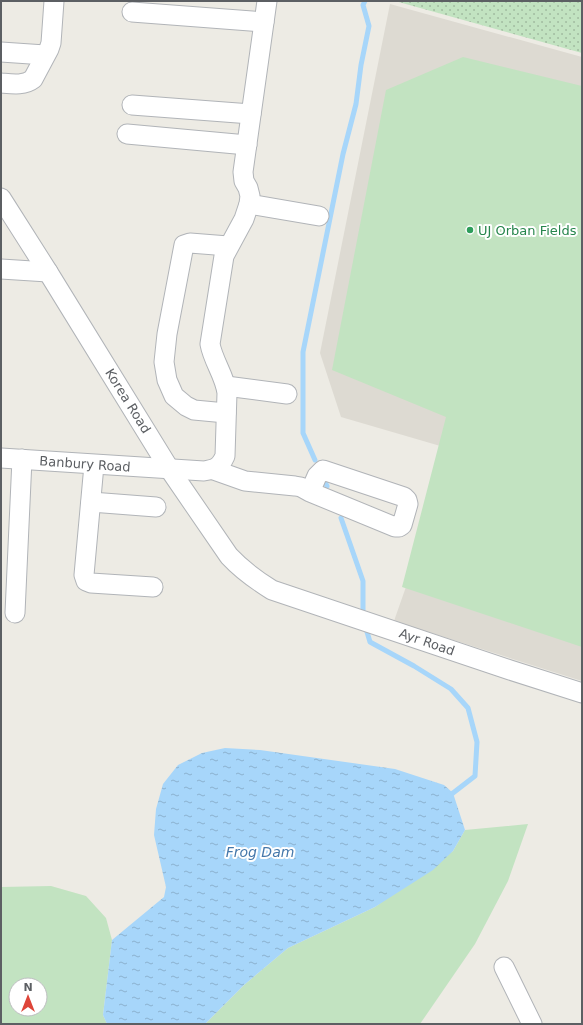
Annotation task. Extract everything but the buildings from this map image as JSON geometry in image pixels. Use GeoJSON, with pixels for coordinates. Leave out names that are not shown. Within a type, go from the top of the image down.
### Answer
{"type":"FeatureCollection","features":[{"type":"Feature","properties":{"kind":"street"},"geometry":{"type":"LineString","coordinates":[[1,83],[24,84],[33,79],[51,43],[54,1]]}},
{"type":"Feature","properties":{"kind":"street"},"geometry":{"type":"LineString","coordinates":[[267,1],[243,172],[244,181],[250,196],[249,204],[244,219],[228,246],[224,256],[210,344],[211,353],[226,386],[227,393],[225,456],[221,464],[214,470],[245,481],[295,486],[396,527],[402,525],[408,504],[404,497],[323,470],[319,472],[310,492]]}},
{"type":"Feature","properties":{"kind":"street"},"geometry":{"type":"LineString","coordinates":[[132,12],[264,22]]}},
{"type":"Feature","properties":{"kind":"street"},"geometry":{"type":"LineString","coordinates":[[1,52],[45,55]]}},
{"type":"Feature","properties":{"kind":"street"},"geometry":{"type":"LineString","coordinates":[[132,105],[251,114]]}},
{"type":"Feature","properties":{"kind":"street"},"geometry":{"type":"LineString","coordinates":[[128,134],[246,145]]}},
{"type":"Feature","properties":{"kind":"street","name":"Korea Road"},"geometry":{"type":"LineString","coordinates":[[1,198],[170,470],[229,556],[248,575],[272,590]]}},
{"type":"Feature","properties":{"kind":"street"},"geometry":{"type":"LineString","coordinates":[[249,204],[319,216]]}},
{"type":"Feature","properties":{"kind":"street"},"geometry":{"type":"LineString","coordinates":[[226,413],[194,410],[186,406],[174,396],[167,380],[164,362],[167,334],[184,245],[190,243],[228,246]]}},
{"type":"Feature","properties":{"kind":"street"},"geometry":{"type":"LineString","coordinates":[[1,269],[48,272]]}},
{"type":"Feature","properties":{"kind":"street"},"geometry":{"type":"LineString","coordinates":[[226,386],[287,394]]}},
{"type":"Feature","properties":{"kind":"street","name":"Banbury Road"},"geometry":{"type":"LineString","coordinates":[[1,458],[204,472],[214,470]]}},
{"type":"Feature","properties":{"kind":"street"},"geometry":{"type":"LineString","coordinates":[[15,612],[22,460]]}},
{"type":"Feature","properties":{"kind":"street"},"geometry":{"type":"LineString","coordinates":[[94,464],[84,576],[86,580],[91,583],[153,588]]}},
{"type":"Feature","properties":{"kind":"street"},"geometry":{"type":"LineString","coordinates":[[91,502],[156,507]]}},
{"type":"Feature","properties":{"kind":"street","name":"Ayr Road"},"geometry":{"type":"LineString","coordinates":[[272,590],[582,693]]}},
{"type":"Feature","properties":{"kind":"street"},"geometry":{"type":"LineString","coordinates":[[504,967],[532,1024]]}},
{"type":"Feature","properties":{"kind":"shaded area","name":"UJ Orban Fields"},"geometry":{"type":"Polygon","coordinates":[[[390,4],[582,57],[582,681],[394,621],[454,450],[341,417],[320,353],[390,4]]]}},
{"type":"Feature","properties":{"kind":"green space"},"geometry":{"type":"Polygon","coordinates":[[[395,1],[582,1],[582,53],[395,1]]]}},
{"type":"Feature","properties":{"kind":"green space","name":"UJ Orban Fields"},"geometry":{"type":"Polygon","coordinates":[[[463,57],[582,86],[582,647],[402,587],[446,417],[332,370],[386,90],[463,57]]]}},
{"type":"Feature","properties":{"kind":"green space"},"geometry":{"type":"Polygon","coordinates":[[[528,824],[508,881],[475,944],[420,1024],[205,1024],[244,985],[288,948],[375,907],[453,851],[465,830],[528,824]]]}},
{"type":"Feature","properties":{"kind":"green space"},"geometry":{"type":"Polygon","coordinates":[[[51,886],[86,896],[106,918],[112,940],[103,1015],[107,1024],[1,1024],[1,887],[51,886]]]}},
{"type":"Feature","properties":{"kind":"water","name":"Frog Dam"},"geometry":{"type":"Polygon","coordinates":[[[225,748],[260,750],[395,769],[444,785],[453,793],[465,830],[453,851],[433,870],[375,907],[288,948],[244,985],[205,1024],[107,1024],[103,1015],[112,940],[164,897],[166,887],[154,835],[156,809],[163,784],[178,765],[202,753],[225,748]]]}},
{"type":"Feature","properties":{"kind":"waterway"},"geometry":{"type":"LineString","coordinates":[[315,460],[303,433],[303,352],[343,154],[356,104],[361,65],[369,26],[363,5],[365,1]]}},
{"type":"Feature","properties":{"kind":"waterway"},"geometry":{"type":"LineString","coordinates":[[341,518],[363,581],[363,618]]}},
{"type":"Feature","properties":{"kind":"waterway"},"geometry":{"type":"LineString","coordinates":[[365,625],[370,642],[414,666],[451,689],[468,708],[477,742],[475,776],[448,796]]}},
{"type":"Feature","properties":{"kind":"place","name":"UJ Orban Fields"},"geometry":{"type":"Point","coordinates":[470,230]}}]}
